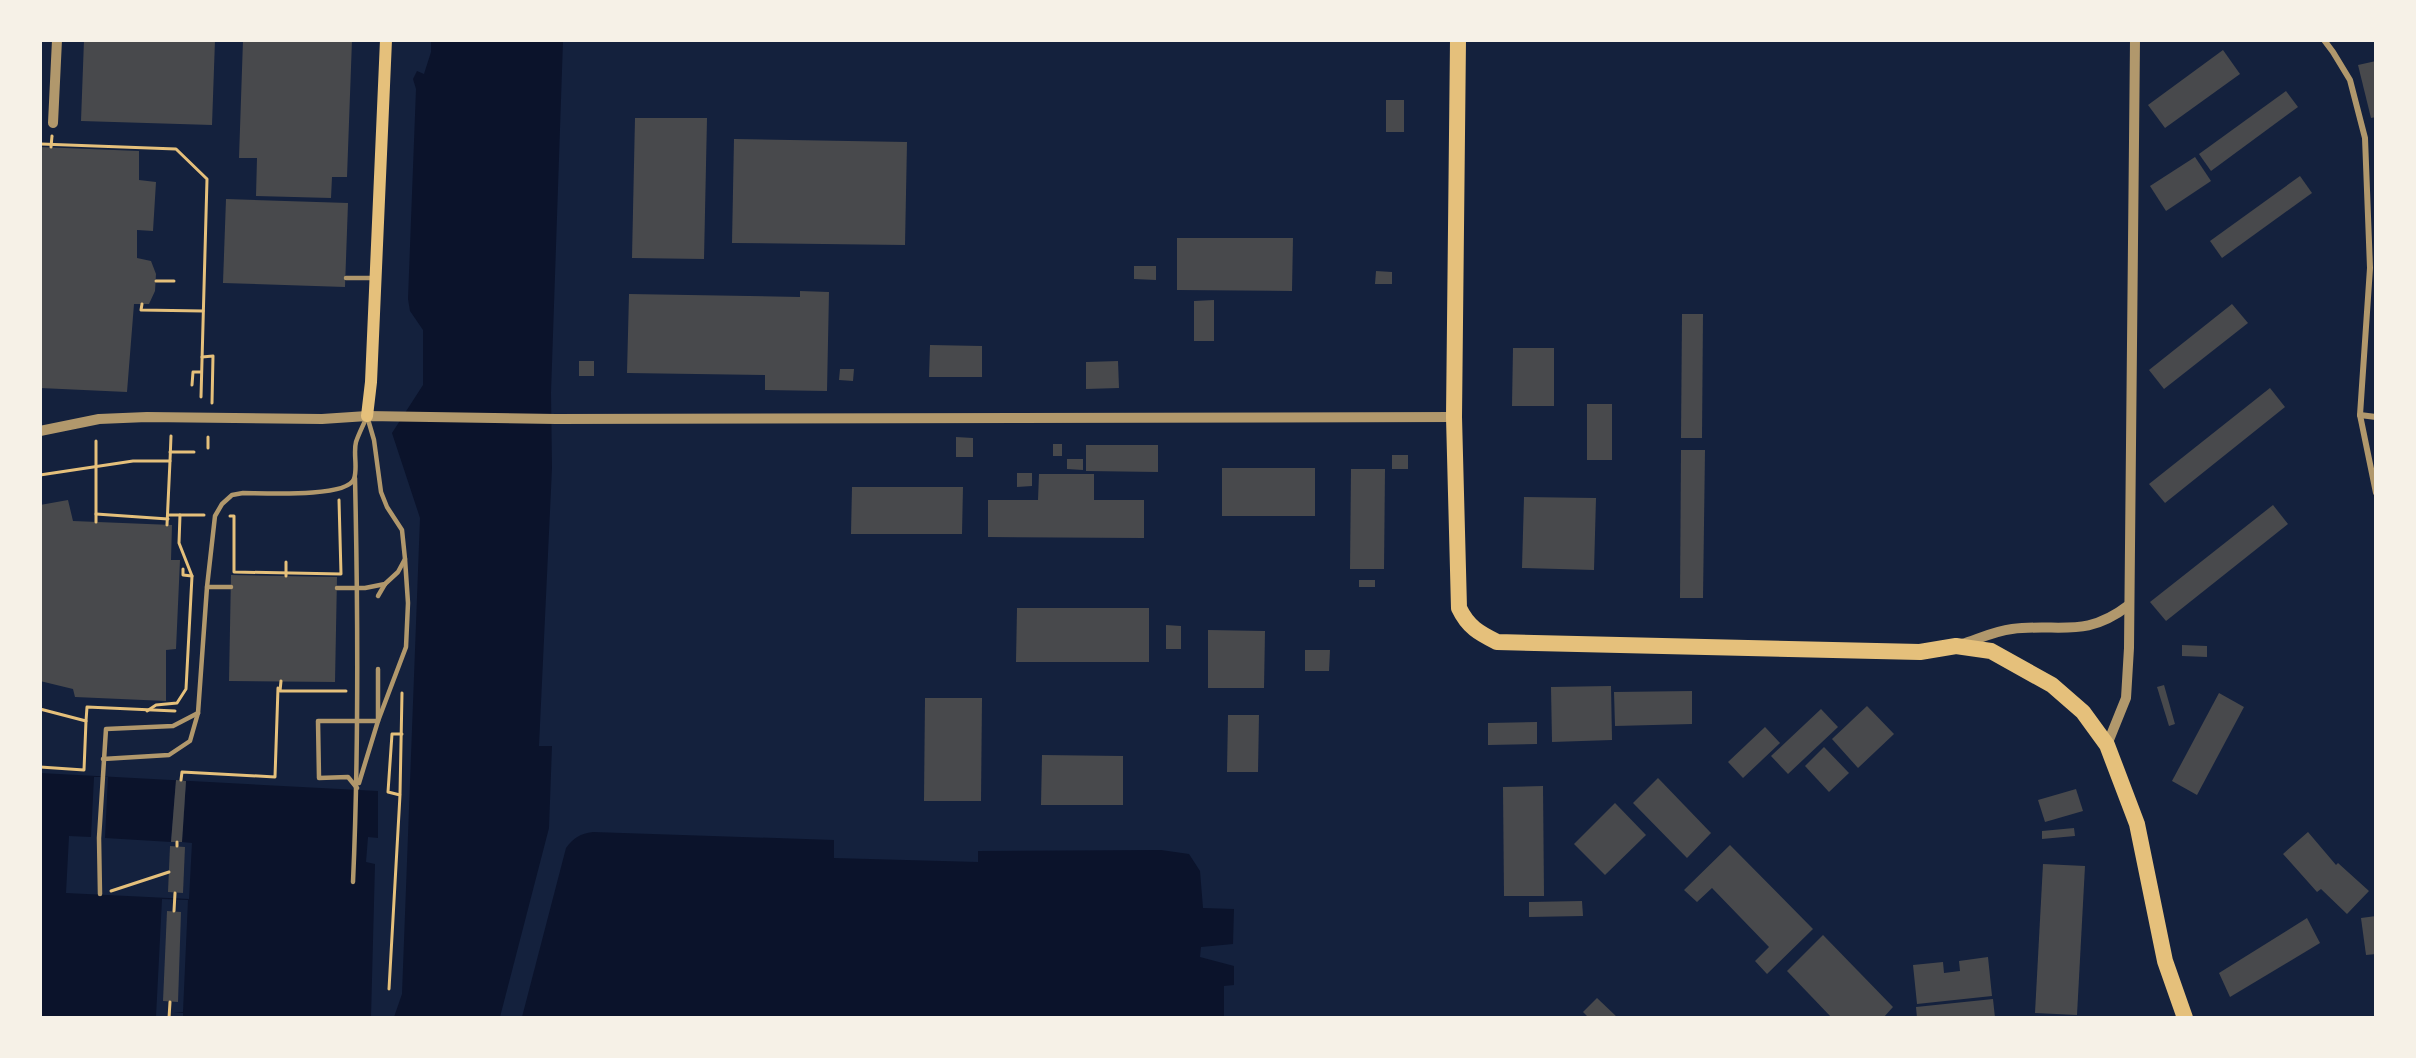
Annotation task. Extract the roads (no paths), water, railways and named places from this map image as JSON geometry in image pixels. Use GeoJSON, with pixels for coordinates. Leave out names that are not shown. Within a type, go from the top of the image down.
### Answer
{"type":"FeatureCollection","features":[{"type":"Feature","properties":{"kind":"highway"},"geometry":{"type":"LineString","coordinates":[[1458,40],[1454,417],[1460,608],[1466,622],[1477,633],[1497,642],[1920,652],[1956,646],[1991,651],[2052,686],[2083,712],[2107,745],[2137,824],[2165,961],[2185,1017]]}},
{"type":"Feature","properties":{"kind":"main road"},"geometry":{"type":"LineString","coordinates":[[367,416],[386,40]]}},
{"type":"Feature","properties":{"kind":"street"},"geometry":{"type":"LineString","coordinates":[[53,123],[57,40]]}},
{"type":"Feature","properties":{"kind":"street"},"geometry":{"type":"LineString","coordinates":[[2107,745],[2126,698],[2129,648],[2135,40]]}},
{"type":"Feature","properties":{"kind":"street"},"geometry":{"type":"LineString","coordinates":[[2324,40],[2350,80],[2365,138],[2370,268],[2360,415],[2374,474],[2376,493]]}},
{"type":"Feature","properties":{"kind":"street"},"geometry":{"type":"LineString","coordinates":[[2360,415],[2376,417]]}},
{"type":"Feature","properties":{"kind":"street"},"geometry":{"type":"LineString","coordinates":[[40,431],[99,419],[147,417],[322,419],[367,416],[556,419],[1454,417]]}},
{"type":"Feature","properties":{"kind":"street"},"geometry":{"type":"LineString","coordinates":[[1956,646],[2010,629],[2088,627],[2112,618],[2129,605]]}},
{"type":"Feature","properties":{"kind":"lane"},"geometry":{"type":"LineString","coordinates":[[346,278],[375,278]]}},
{"type":"Feature","properties":{"kind":"lane"},"geometry":{"type":"LineString","coordinates":[[353,882],[358,721],[358,588],[354,478],[356,443],[367,416]]}},
{"type":"Feature","properties":{"kind":"lane"},"geometry":{"type":"LineString","coordinates":[[357,789],[378,721],[406,647],[408,603],[402,530],[387,507],[381,492],[374,440],[367,416]]}},
{"type":"Feature","properties":{"kind":"lane"},"geometry":{"type":"LineString","coordinates":[[103,759],[169,755],[190,741],[198,713],[207,587],[215,516],[222,504],[232,495],[339,489],[350,484],[354,478]]}},
{"type":"Feature","properties":{"kind":"lane"},"geometry":{"type":"LineString","coordinates":[[378,596],[385,584],[398,572],[405,559]]}},
{"type":"Feature","properties":{"kind":"lane"},"geometry":{"type":"LineString","coordinates":[[337,588],[385,584]]}},
{"type":"Feature","properties":{"kind":"lane"},"geometry":{"type":"LineString","coordinates":[[207,587],[231,587]]}},
{"type":"Feature","properties":{"kind":"lane"},"geometry":{"type":"LineString","coordinates":[[378,669],[378,721]]}},
{"type":"Feature","properties":{"kind":"lane"},"geometry":{"type":"LineString","coordinates":[[100,894],[101,777],[106,729],[173,726],[198,713]]}},
{"type":"Feature","properties":{"kind":"lane"},"geometry":{"type":"LineString","coordinates":[[357,789],[348,777],[319,778],[318,721],[378,721]]}},
{"type":"Feature","properties":{"kind":"water"},"geometry":{"type":"Polygon","coordinates":[[[431,41],[563,41],[551,393],[552,468],[539,746],[552,746],[549,828],[500,1017],[394,1017],[402,994],[420,518],[392,433],[423,385],[423,330],[410,311],[408,299],[416,89],[413,79],[417,71],[424,74],[431,52],[431,41]]]}},
{"type":"Feature","properties":{"kind":"water"},"geometry":{"type":"Polygon","coordinates":[[[40,773],[378,791],[378,838],[368,837],[366,862],[375,864],[371,1017],[41,1017],[40,773]]]}},
{"type":"Feature","properties":{"kind":"water"},"geometry":{"type":"Polygon","coordinates":[[[593,832],[834,840],[834,858],[978,862],[978,851],[1161,850],[1189,854],[1200,871],[1203,908],[1234,909],[1233,944],[1201,947],[1200,957],[1234,966],[1234,985],[1224,986],[1224,1018],[522,1017],[566,848],[578,837],[593,832]]]}}]}
